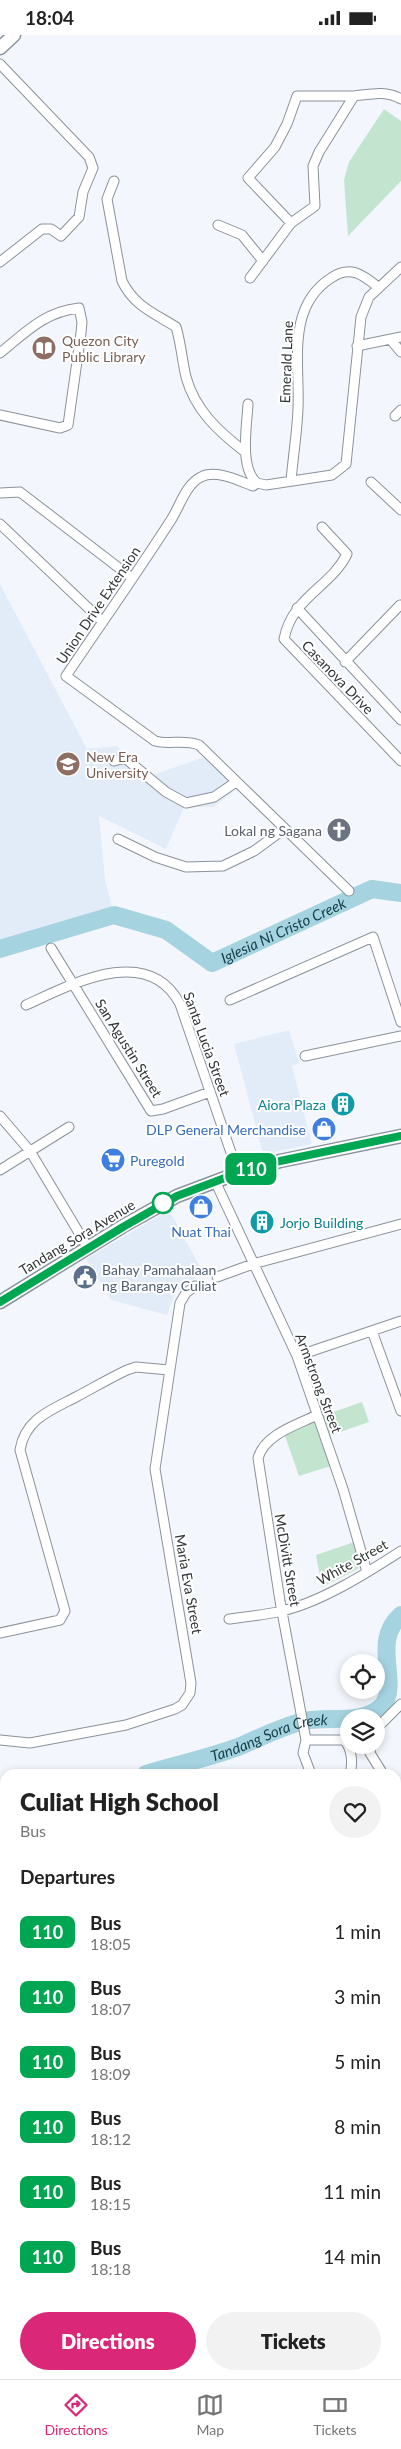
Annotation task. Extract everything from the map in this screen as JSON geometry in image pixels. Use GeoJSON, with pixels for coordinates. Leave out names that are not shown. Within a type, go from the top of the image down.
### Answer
{"type":"FeatureCollection","features":[{"type":"Feature","properties":{"kind":"main road"},"geometry":{"type":"LineString","coordinates":[[0,48],[14,35]]}},
{"type":"Feature","properties":{"kind":"main road","name":"Tandang Sora Avenue"},"geometry":{"type":"LineString","coordinates":[[0,1302],[159,1205],[215,1181],[280,1161],[401,1135]]}},
{"type":"Feature","properties":{"kind":"street"},"geometry":{"type":"LineString","coordinates":[[0,64],[89,157],[93,168],[83,192],[79,217],[74,224],[61,236],[51,229],[42,229],[0,262]]}},
{"type":"Feature","properties":{"kind":"street"},"geometry":{"type":"LineString","coordinates":[[291,223],[248,178],[275,147],[287,124],[296,96],[354,96],[384,93],[393,94],[401,99]]}},
{"type":"Feature","properties":{"kind":"street"},"geometry":{"type":"LineString","coordinates":[[250,278],[291,223],[315,206],[313,166],[319,152],[354,96]]}},
{"type":"Feature","properties":{"kind":"street"},"geometry":{"type":"LineString","coordinates":[[114,181],[108,199],[122,281],[135,302],[176,327],[186,378],[198,407],[215,426],[245,452]]}},
{"type":"Feature","properties":{"kind":"street"},"geometry":{"type":"LineString","coordinates":[[218,225],[242,235],[263,261]]}},
{"type":"Feature","properties":{"kind":"street","name":"Union Drive Extension"},"geometry":{"type":"LineString","coordinates":[[349,891],[199,745],[191,742],[165,743],[155,741],[66,676],[132,577],[167,517],[189,487],[203,475],[227,477],[252,486],[257,483],[266,485],[332,475],[346,464],[358,330],[364,305],[378,287],[401,267]]}},
{"type":"Feature","properties":{"kind":"street","name":"Emerald Lane"},"geometry":{"type":"LineString","coordinates":[[291,481],[298,409],[298,352],[304,306],[318,289],[339,273],[348,271],[359,273],[378,287]]}},
{"type":"Feature","properties":{"kind":"street"},"geometry":{"type":"LineString","coordinates":[[0,353],[48,316],[60,310],[79,308],[82,322],[81,333],[68,425],[60,428],[0,415]]}},
{"type":"Feature","properties":{"kind":"street"},"geometry":{"type":"LineString","coordinates":[[357,346],[401,337]]}},
{"type":"Feature","properties":{"kind":"street"},"geometry":{"type":"LineString","coordinates":[[391,340],[401,351]]}},
{"type":"Feature","properties":{"kind":"street"},"geometry":{"type":"LineString","coordinates":[[248,404],[245,452],[250,473],[257,483]]}},
{"type":"Feature","properties":{"kind":"street"},"geometry":{"type":"LineString","coordinates":[[370,482],[401,510]]}},
{"type":"Feature","properties":{"kind":"street"},"geometry":{"type":"LineString","coordinates":[[0,493],[20,492],[132,577]]}},
{"type":"Feature","properties":{"kind":"street"},"geometry":{"type":"LineString","coordinates":[[0,524],[102,622]]}},
{"type":"Feature","properties":{"kind":"street"},"geometry":{"type":"LineString","coordinates":[[297,608],[338,566],[347,554],[322,527]]}},
{"type":"Feature","properties":{"kind":"street"},"geometry":{"type":"LineString","coordinates":[[345,663],[400,605]]}},
{"type":"Feature","properties":{"kind":"street","name":"Casanova Drive"},"geometry":{"type":"LineString","coordinates":[[401,720],[345,663],[297,608],[285,633],[284,639],[286,644],[401,761]]}},
{"type":"Feature","properties":{"kind":"street"},"geometry":{"type":"LineString","coordinates":[[114,761],[125,758],[166,792],[186,803],[214,797],[236,782]]}},
{"type":"Feature","properties":{"kind":"street"},"geometry":{"type":"LineString","coordinates":[[118,839],[155,857],[186,867],[223,866],[254,851],[284,829]]}},
{"type":"Feature","properties":{"kind":"street"},"geometry":{"type":"LineString","coordinates":[[230,1000],[373,937],[401,1022]]}},
{"type":"Feature","properties":{"kind":"street","name":"San Agustin Street"},"geometry":{"type":"LineString","coordinates":[[52,947],[151,1111],[163,1109],[210,1092]]}},
{"type":"Feature","properties":{"kind":"street","name":"Santa Lucia Street"},"geometry":{"type":"LineString","coordinates":[[26,1005],[73,983],[113,972],[144,972],[172,989],[180,1004],[238,1173]]}},
{"type":"Feature","properties":{"kind":"street"},"geometry":{"type":"LineString","coordinates":[[305,1056],[401,1036]]}},
{"type":"Feature","properties":{"kind":"street"},"geometry":{"type":"LineString","coordinates":[[0,1117],[30,1151],[88,1248]]}},
{"type":"Feature","properties":{"kind":"street"},"geometry":{"type":"LineString","coordinates":[[0,1170],[69,1127]]}},
{"type":"Feature","properties":{"kind":"street","name":"Armstrong Street"},"geometry":{"type":"LineString","coordinates":[[215,1181],[297,1356],[357,1532],[367,1573]]}},
{"type":"Feature","properties":{"kind":"street"},"geometry":{"type":"LineString","coordinates":[[217,1277],[253,1264],[401,1224]]}},
{"type":"Feature","properties":{"kind":"street","name":"Maria Eva Street"},"geometry":{"type":"LineString","coordinates":[[0,1740],[30,1743],[126,1725],[175,1709],[182,1705],[190,1693],[192,1683],[184,1630],[155,1469],[168,1370],[180,1303],[186,1293],[194,1286]]}},
{"type":"Feature","properties":{"kind":"street"},"geometry":{"type":"LineString","coordinates":[[297,1356],[401,1321]]}},
{"type":"Feature","properties":{"kind":"street"},"geometry":{"type":"LineString","coordinates":[[372,1331],[401,1411]]}},
{"type":"Feature","properties":{"kind":"street"},"geometry":{"type":"LineString","coordinates":[[0,1633],[60,1620],[65,1611],[20,1449],[24,1434],[45,1412],[116,1375],[136,1367],[168,1370]]}},
{"type":"Feature","properties":{"kind":"street","name":"McDivitt Street"},"geometry":{"type":"LineString","coordinates":[[310,1769],[304,1753],[306,1740],[300,1715],[258,1458],[260,1451],[273,1438],[317,1415]]}},
{"type":"Feature","properties":{"kind":"street","name":"White Street"},"geometry":{"type":"LineString","coordinates":[[229,1619],[283,1611],[327,1593],[367,1573],[401,1551]]}},
{"type":"Feature","properties":{"kind":"street"},"geometry":{"type":"LineString","coordinates":[[385,1720],[401,1704]]}},
{"type":"Feature","properties":{"kind":"street"},"geometry":{"type":"LineString","coordinates":[[306,1740],[344,1740],[349,1745],[350,1769]]}},
{"type":"Feature","properties":{"kind":"street"},"geometry":{"type":"LineString","coordinates":[[371,1754],[380,1769]]}},
{"type":"Feature","properties":{"kind":"shaded area","name":"New Era University"},"geometry":{"type":"Polygon","coordinates":[[[0,584],[87,749],[117,746],[150,776],[213,754],[236,777],[232,793],[213,807],[184,807],[166,849],[99,816],[105,879],[113,910],[0,941],[0,584]]]}},
{"type":"Feature","properties":{"kind":"shaded area"},"geometry":{"type":"Polygon","coordinates":[[[289,1030],[299,1063],[292,1066],[312,1144],[263,1154],[234,1044],[289,1030]]]}},
{"type":"Feature","properties":{"kind":"shaded area"},"geometry":{"type":"Polygon","coordinates":[[[169,1210],[203,1272],[176,1291],[167,1315],[111,1300],[86,1259],[169,1210]]]}},
{"type":"Feature","properties":{"kind":"green space"},"geometry":{"type":"Polygon","coordinates":[[[384,109],[401,121],[401,181],[348,236],[344,180],[349,162],[384,109]]]}},
{"type":"Feature","properties":{"kind":"green space"},"geometry":{"type":"Polygon","coordinates":[[[362,1402],[369,1422],[326,1437],[319,1417],[362,1402]]]}},
{"type":"Feature","properties":{"kind":"green space"},"geometry":{"type":"Polygon","coordinates":[[[315,1417],[331,1466],[299,1476],[284,1433],[315,1417]]]}},
{"type":"Feature","properties":{"kind":"green space"},"geometry":{"type":"Polygon","coordinates":[[[354,1542],[361,1562],[358,1569],[322,1587],[316,1555],[354,1542]]]}},
{"type":"Feature","properties":{"kind":"waterway","name":"Iglesia Ni Cristo Creek"},"geometry":{"type":"LineString","coordinates":[[0,949],[114,915],[166,930],[212,963],[372,889],[401,893]]}},
{"type":"Feature","properties":{"kind":"waterway","name":"Tandang Sora Creek"},"geometry":{"type":"LineString","coordinates":[[164,1769],[227,1751],[296,1723],[356,1718],[374,1712],[382,1706],[387,1697],[389,1686],[386,1650],[388,1637],[392,1626],[401,1615]]}},
{"type":"Feature","properties":{"kind":"bus line","name":"110"},"geometry":{"type":"LineString","coordinates":[[0,1302],[159,1205],[177,1196],[238,1173],[280,1161],[401,1136]]}},
{"type":"Feature","properties":{"kind":"place","name":"Quezon City Public Library"},"geometry":{"type":"Point","coordinates":[44,348]}},
{"type":"Feature","properties":{"kind":"place","name":"New Era University"},"geometry":{"type":"Point","coordinates":[68,764]}},
{"type":"Feature","properties":{"kind":"place","name":"Lokal ng Sagana"},"geometry":{"type":"Point","coordinates":[339,830]}},
{"type":"Feature","properties":{"kind":"place","name":"Aiora Plaza"},"geometry":{"type":"Point","coordinates":[343,1104]}},
{"type":"Feature","properties":{"kind":"place","name":"DLP General Merchandise"},"geometry":{"type":"Point","coordinates":[324,1129]}},
{"type":"Feature","properties":{"kind":"place","name":"Puregold"},"geometry":{"type":"Point","coordinates":[113,1160]}},
{"type":"Feature","properties":{"kind":"place","name":"Nuat Thai"},"geometry":{"type":"Point","coordinates":[201,1207]}},
{"type":"Feature","properties":{"kind":"place","name":"Jorjo Building"},"geometry":{"type":"Point","coordinates":[262,1222]}},
{"type":"Feature","properties":{"kind":"place","name":"Bahay Pamahalaan ng Barangay Culiat"},"geometry":{"type":"Point","coordinates":[85,1277]}}]}
